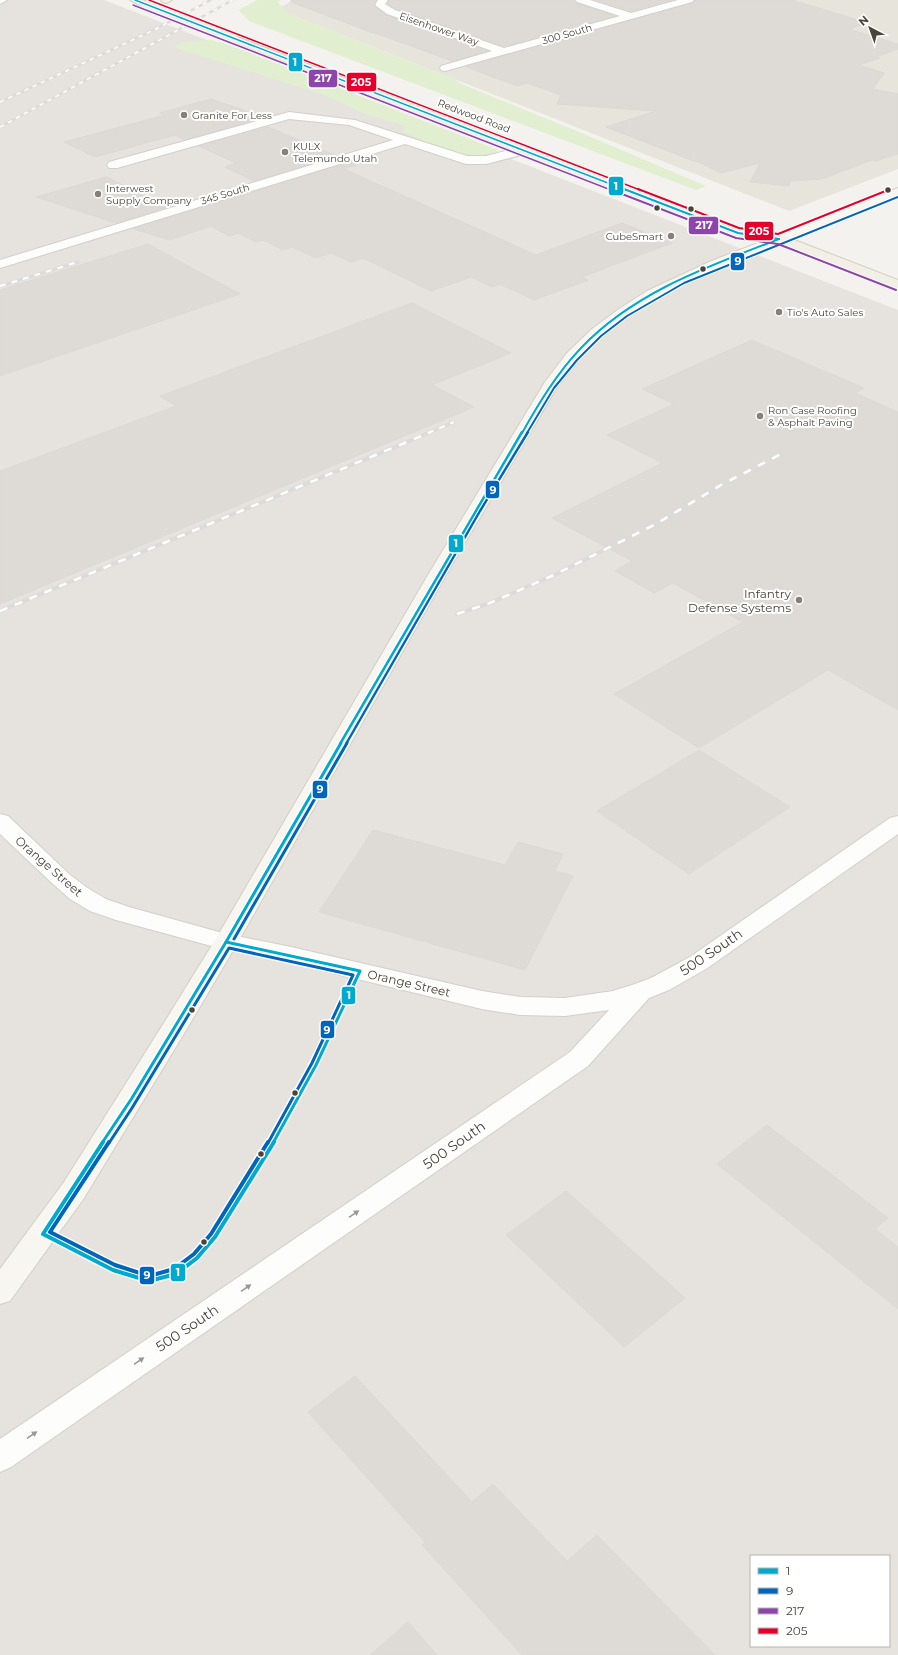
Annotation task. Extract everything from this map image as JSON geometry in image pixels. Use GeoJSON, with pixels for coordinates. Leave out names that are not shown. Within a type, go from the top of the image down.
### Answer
{"type":"FeatureCollection","features":[{"type":"Feature","properties":{"kind":"main road","name":"Redwood Road"},"geometry":{"type":"LineString","coordinates":[[135,0],[738,233],[779,239],[898,285]]}},
{"type":"Feature","properties":{"kind":"main road","name":"Redwood Road"},"geometry":{"type":"LineString","coordinates":[[166,0],[759,224],[779,239]]}},
{"type":"Feature","properties":{"kind":"street","name":"Eisenhower Way"},"geometry":{"type":"LineString","coordinates":[[383,0],[380,5],[390,12],[504,52]]}},
{"type":"Feature","properties":{"kind":"street"},"geometry":{"type":"LineString","coordinates":[[580,0],[631,16]]}},
{"type":"Feature","properties":{"kind":"street","name":"300 South"},"geometry":{"type":"LineString","coordinates":[[445,68],[689,0]]}},
{"type":"Feature","properties":{"kind":"street"},"geometry":{"type":"LineString","coordinates":[[113,164],[289,115],[351,122],[466,160],[486,160],[525,150]]}},
{"type":"Feature","properties":{"kind":"street","name":"345 South"},"geometry":{"type":"LineString","coordinates":[[0,264],[404,140]]}},
{"type":"Feature","properties":{"kind":"street"},"geometry":{"type":"LineString","coordinates":[[0,1292],[74,1190],[226,942],[437,575],[535,410],[570,359],[594,335],[641,301],[698,272],[898,192]]}},
{"type":"Feature","properties":{"kind":"street","name":"Orange Street"},"geometry":{"type":"LineString","coordinates":[[0,821],[61,879],[78,893],[98,905],[124,914],[226,942],[298,957],[482,1000],[520,1006],[565,1007],[613,1000],[640,992]]}},
{"type":"Feature","properties":{"kind":"street","name":"500 South"},"geometry":{"type":"LineString","coordinates":[[0,1457],[579,1059],[640,992],[660,984],[698,962],[898,823]]}},
{"type":"Feature","properties":{"kind":"shaded area"},"geometry":{"type":"Polygon","coordinates":[[[0,0],[104,0],[898,310],[898,1655],[0,1655],[0,0]]]}},
{"type":"Feature","properties":{"kind":"shaded area"},"geometry":{"type":"Polygon","coordinates":[[[293,0],[898,0],[898,169],[789,211],[277,9],[293,0]]]}},
{"type":"Feature","properties":{"kind":"shaded area"},"geometry":{"type":"Polygon","coordinates":[[[418,1024],[450,1031],[480,1040],[490,1045],[500,1058],[500,1071],[497,1078],[488,1087],[329,1193],[321,1196],[307,1193],[291,1178],[306,1162],[306,1152],[358,1047],[361,1046],[370,1054],[376,1054],[416,1029],[418,1024]]]}},
{"type":"Feature","properties":{"kind":"green space"},"geometry":{"type":"Polygon","coordinates":[[[257,0],[281,0],[278,2],[286,12],[441,74],[453,77],[459,83],[706,186],[696,190],[249,21],[239,10],[257,0]]]}},
{"type":"Feature","properties":{"kind":"green space"},"geometry":{"type":"Polygon","coordinates":[[[211,40],[229,45],[498,150],[497,152],[485,155],[473,155],[448,150],[402,132],[405,126],[363,113],[321,94],[173,47],[182,42],[211,40]]]}},
{"type":"Feature","properties":{"kind":"building"},"geometry":{"type":"Polygon","coordinates":[[[291,0],[376,0],[374,6],[386,15],[487,51],[452,61],[291,2],[291,0]]]}},
{"type":"Feature","properties":{"kind":"building"},"geometry":{"type":"Polygon","coordinates":[[[389,0],[574,0],[577,3],[615,16],[504,46],[396,9],[387,4],[389,0]]]}},
{"type":"Feature","properties":{"kind":"building"},"geometry":{"type":"Polygon","coordinates":[[[595,0],[672,0],[631,11],[595,0]]]}},
{"type":"Feature","properties":{"kind":"building"},"geometry":{"type":"Polygon","coordinates":[[[696,0],[792,0],[868,23],[849,29],[898,44],[898,49],[876,57],[880,58],[859,65],[884,73],[873,89],[898,94],[898,154],[876,161],[872,160],[822,179],[790,181],[789,186],[750,182],[760,163],[721,173],[696,161],[606,127],[656,111],[557,104],[561,95],[527,83],[517,86],[466,67],[692,3],[696,0]]]}},
{"type":"Feature","properties":{"kind":"building"},"geometry":{"type":"Polygon","coordinates":[[[211,99],[252,113],[243,116],[253,120],[184,140],[175,135],[95,157],[64,142],[165,115],[160,113],[211,99]]]}},
{"type":"Feature","properties":{"kind":"building"},"geometry":{"type":"Polygon","coordinates":[[[268,127],[336,156],[254,181],[225,167],[236,163],[199,146],[268,127]]]}},
{"type":"Feature","properties":{"kind":"building"},"geometry":{"type":"Polygon","coordinates":[[[350,162],[356,165],[344,169],[536,255],[622,223],[672,243],[582,277],[588,280],[534,300],[500,284],[492,287],[471,277],[431,291],[363,258],[351,262],[331,253],[315,258],[292,247],[283,250],[263,240],[256,242],[238,233],[229,236],[211,226],[169,240],[134,229],[350,162]]]}},
{"type":"Feature","properties":{"kind":"building","name":"Interwest Supply Company"},"geometry":{"type":"Polygon","coordinates":[[[107,177],[167,207],[116,223],[36,197],[107,177]]]}},
{"type":"Feature","properties":{"kind":"building"},"geometry":{"type":"Polygon","coordinates":[[[148,244],[240,294],[0,376],[0,290],[148,244]]]}},
{"type":"Feature","properties":{"kind":"building"},"geometry":{"type":"Polygon","coordinates":[[[412,303],[511,353],[432,385],[474,407],[0,604],[0,471],[176,406],[160,396],[412,303]]]}},
{"type":"Feature","properties":{"kind":"building"},"geometry":{"type":"Polygon","coordinates":[[[752,340],[864,388],[855,393],[898,412],[898,710],[828,670],[699,748],[614,694],[743,622],[673,583],[654,593],[615,571],[632,561],[552,518],[662,463],[607,435],[674,404],[642,389],[752,340]]]}},
{"type":"Feature","properties":{"kind":"building"},"geometry":{"type":"Polygon","coordinates":[[[699,750],[790,807],[689,874],[597,811],[699,750]]]}},
{"type":"Feature","properties":{"kind":"building"},"geometry":{"type":"Polygon","coordinates":[[[373,830],[505,865],[518,842],[563,854],[555,871],[573,876],[525,970],[319,912],[373,830]]]}},
{"type":"Feature","properties":{"kind":"building"},"geometry":{"type":"Polygon","coordinates":[[[767,1125],[888,1218],[875,1229],[898,1247],[898,1309],[717,1164],[767,1125]]]}},
{"type":"Feature","properties":{"kind":"building"},"geometry":{"type":"Polygon","coordinates":[[[566,1191],[685,1298],[624,1347],[506,1235],[566,1191]]]}},
{"type":"Feature","properties":{"kind":"building"},"geometry":{"type":"Polygon","coordinates":[[[355,1376],[472,1502],[493,1484],[567,1561],[597,1535],[715,1655],[522,1655],[422,1545],[425,1542],[308,1412],[355,1376]]]}},
{"type":"Feature","properties":{"kind":"building"},"geometry":{"type":"Polygon","coordinates":[[[408,1622],[437,1655],[370,1655],[408,1622]]]}},
{"type":"Feature","properties":{"kind":"railway"},"geometry":{"type":"LineString","coordinates":[[0,102],[156,29],[211,0]]}},
{"type":"Feature","properties":{"kind":"railway"},"geometry":{"type":"LineString","coordinates":[[0,127],[233,0]]}},
{"type":"Feature","properties":{"kind":"railway"},"geometry":{"type":"LineString","coordinates":[[0,286],[78,262]]}},
{"type":"Feature","properties":{"kind":"railway"},"geometry":{"type":"LineString","coordinates":[[428,433],[454,422]]}},
{"type":"Feature","properties":{"kind":"railway"},"geometry":{"type":"LineString","coordinates":[[0,611],[431,432]]}},
{"type":"Feature","properties":{"kind":"railway"},"geometry":{"type":"LineString","coordinates":[[457,614],[490,603],[554,575],[656,524],[721,485],[785,452]]}},
{"type":"Feature","properties":{"kind":"transit line","name":"1"},"geometry":{"type":"LineString","coordinates":[[135,0],[738,233],[779,239]]}},
{"type":"Feature","properties":{"kind":"transit line","name":"205"},"geometry":{"type":"LineString","coordinates":[[149,0],[739,228],[778,234],[888,190]]}},
{"type":"Feature","properties":{"kind":"transit line","name":"217"},"geometry":{"type":"LineString","coordinates":[[133,5],[736,238],[778,244],[896,290]]}},
{"type":"Feature","properties":{"kind":"transit line","name":"9"},"geometry":{"type":"LineString","coordinates":[[234,939],[480,511],[554,388],[577,360],[601,336],[627,316],[684,283],[898,197]]}},
{"type":"Feature","properties":{"kind":"transit line","name":"1"},"geometry":{"type":"LineString","coordinates":[[226,942],[476,508],[561,371],[581,348],[612,320],[657,291],[705,268],[779,239]]}},
{"type":"Feature","properties":{"kind":"transit line","name":"1"},"geometry":{"type":"LineString","coordinates":[[226,942],[360,971],[316,1065],[268,1153],[215,1237],[197,1258],[176,1274],[149,1281],[113,1270],[43,1234],[132,1098],[226,942]]}},
{"type":"Feature","properties":{"kind":"transit line","name":"9"},"geometry":{"type":"LineString","coordinates":[[229,948],[353,975],[312,1063],[264,1150],[211,1234],[194,1254],[174,1269],[149,1276],[115,1265],[50,1232],[132,1108],[229,948]]}},
{"type":"Feature","properties":{"kind":"place","name":"Granite For Less"},"geometry":{"type":"Point","coordinates":[184,115]}},
{"type":"Feature","properties":{"kind":"place","name":"KULX Telemundo Utah"},"geometry":{"type":"Point","coordinates":[285,152]}},
{"type":"Feature","properties":{"kind":"place","name":"Interwest Supply Company"},"geometry":{"type":"Point","coordinates":[98,194]}},
{"type":"Feature","properties":{"kind":"place","name":"CubeSmart"},"geometry":{"type":"Point","coordinates":[671,236]}},
{"type":"Feature","properties":{"kind":"place","name":"Tio's Auto Sales"},"geometry":{"type":"Point","coordinates":[779,312]}},
{"type":"Feature","properties":{"kind":"place","name":"Ron Case Roofing & Asphalt Paving"},"geometry":{"type":"Point","coordinates":[760,416]}},
{"type":"Feature","properties":{"kind":"place","name":"Infantry Defense Systems"},"geometry":{"type":"Point","coordinates":[799,600]}}]}
